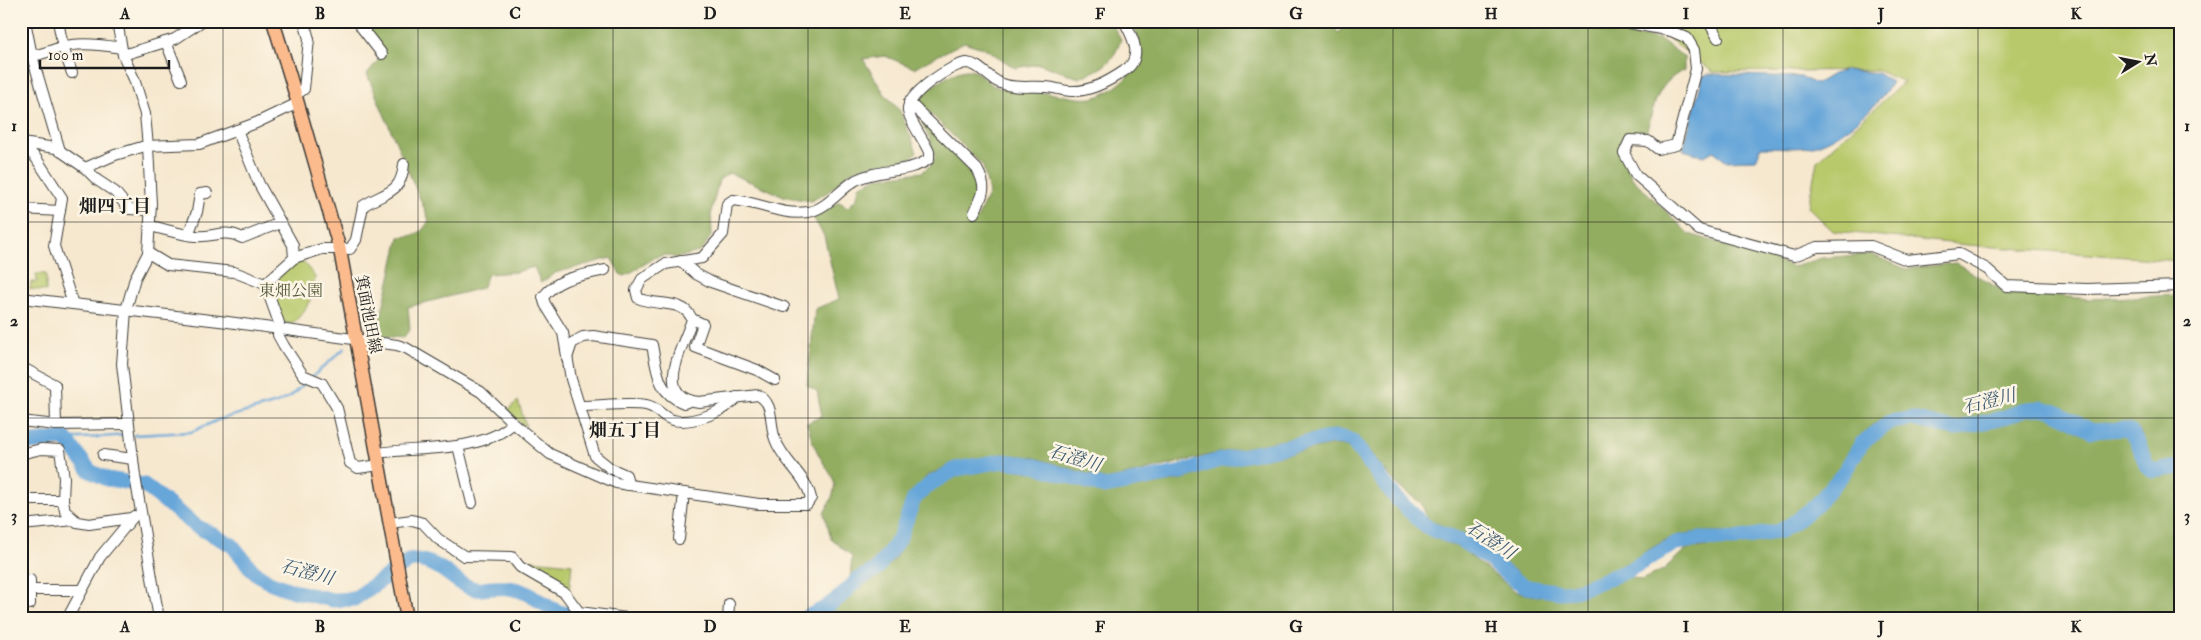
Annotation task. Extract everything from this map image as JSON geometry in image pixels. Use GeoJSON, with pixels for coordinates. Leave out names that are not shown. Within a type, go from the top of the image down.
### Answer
{"type":"FeatureCollection","features":[{"type":"Feature","properties":{"kind":"main road","name":"箕面池田線"},"geometry":{"type":"LineString","coordinates":[[272,21],[297,99],[340,250],[379,459],[406,619]]}},
{"type":"Feature","properties":{"kind":"street"},"geometry":{"type":"LineString","coordinates":[[25,21],[32,56],[60,151]]}},
{"type":"Feature","properties":{"kind":"street"},"geometry":{"type":"LineString","coordinates":[[58,21],[63,47],[72,73]]}},
{"type":"Feature","properties":{"kind":"street"},"geometry":{"type":"LineString","coordinates":[[117,21],[122,51],[134,79],[145,114],[148,147],[150,210],[148,253],[136,278],[126,310],[122,364],[137,490],[159,619]]}},
{"type":"Feature","properties":{"kind":"street"},"geometry":{"type":"LineString","coordinates":[[32,56],[55,51],[63,47],[92,44],[122,51],[166,42],[175,39],[202,21]]}},
{"type":"Feature","properties":{"kind":"street"},"geometry":{"type":"LineString","coordinates":[[85,168],[115,155],[148,147],[199,144],[280,113],[297,99],[304,88],[308,39],[304,21]]}},
{"type":"Feature","properties":{"kind":"street"},"geometry":{"type":"LineString","coordinates":[[359,21],[361,27],[382,54]]}},
{"type":"Feature","properties":{"kind":"street"},"geometry":{"type":"LineString","coordinates":[[775,380],[757,370],[695,347],[703,324],[692,319],[685,309],[678,306],[645,301],[638,298],[636,290],[642,279],[665,264],[702,258],[723,234],[728,204],[733,200],[743,200],[786,213],[810,212],[823,206],[855,181],[872,174],[920,166],[929,159],[929,152],[908,111],[909,102],[936,77],[968,63],[974,65],[997,82],[1022,88],[1045,87],[1072,91],[1087,90],[1107,82],[1127,70],[1135,59],[1136,48],[1133,36],[1124,21]]}},
{"type":"Feature","properties":{"kind":"street"},"geometry":{"type":"LineString","coordinates":[[1619,21],[1671,31],[1687,38],[1694,50],[1696,69],[1676,145],[1658,149],[1648,141],[1630,140],[1624,153],[1636,175],[1699,230],[1794,256],[1817,247],[1871,246],[1907,260],[1959,254],[1988,269],[2006,286],[2087,289],[2180,286]]}},
{"type":"Feature","properties":{"kind":"street"},"geometry":{"type":"LineString","coordinates":[[1705,21],[1710,24],[1718,38]]}},
{"type":"Feature","properties":{"kind":"street"},"geometry":{"type":"LineString","coordinates":[[166,42],[181,80]]}},
{"type":"Feature","properties":{"kind":"street"},"geometry":{"type":"LineString","coordinates":[[909,102],[977,169],[984,182],[984,193],[974,213]]}},
{"type":"Feature","properties":{"kind":"street"},"geometry":{"type":"LineString","coordinates":[[237,130],[259,184],[293,245],[294,258]]}},
{"type":"Feature","properties":{"kind":"street"},"geometry":{"type":"LineString","coordinates":[[22,143],[56,148],[115,192],[129,209],[150,210]]}},
{"type":"Feature","properties":{"kind":"street"},"geometry":{"type":"LineString","coordinates":[[22,143],[36,158],[62,198],[54,246],[73,304]]}},
{"type":"Feature","properties":{"kind":"street"},"geometry":{"type":"LineString","coordinates":[[265,284],[294,258],[322,249],[350,249],[356,240],[364,206],[393,191],[402,179],[404,164]]}},
{"type":"Feature","properties":{"kind":"street"},"geometry":{"type":"LineString","coordinates":[[188,235],[197,212],[200,194],[207,193]]}},
{"type":"Feature","properties":{"kind":"street"},"geometry":{"type":"LineString","coordinates":[[21,209],[60,211]]}},
{"type":"Feature","properties":{"kind":"street"},"geometry":{"type":"LineString","coordinates":[[150,226],[198,237],[218,232],[236,234],[242,238],[280,222]]}},
{"type":"Feature","properties":{"kind":"street"},"geometry":{"type":"LineString","coordinates":[[148,253],[168,264],[234,272],[265,284]]}},
{"type":"Feature","properties":{"kind":"street"},"geometry":{"type":"LineString","coordinates":[[682,260],[696,274],[711,282],[784,307]]}},
{"type":"Feature","properties":{"kind":"street"},"geometry":{"type":"LineString","coordinates":[[606,270],[561,281],[550,288],[543,297],[545,304],[563,333],[567,359],[595,456],[610,468],[626,475],[628,486]]}},
{"type":"Feature","properties":{"kind":"street"},"geometry":{"type":"LineString","coordinates":[[265,284],[279,324],[278,335],[303,375],[322,383],[337,408],[350,463],[358,468],[398,450],[458,446],[483,440],[513,424]]}},
{"type":"Feature","properties":{"kind":"street"},"geometry":{"type":"LineString","coordinates":[[21,298],[357,339],[406,348],[476,388],[513,424],[550,454],[579,468],[628,486],[759,504],[807,504],[812,498],[809,490],[781,454],[774,438],[769,405],[765,398],[758,395],[699,402],[690,401],[680,395],[674,382],[673,372],[677,356],[692,319]]}},
{"type":"Feature","properties":{"kind":"street"},"geometry":{"type":"LineString","coordinates":[[567,359],[572,343],[583,336],[652,345],[658,374],[667,394],[672,399],[684,403],[690,401]]}},
{"type":"Feature","properties":{"kind":"street"},"geometry":{"type":"LineString","coordinates":[[21,367],[55,385],[56,425]]}},
{"type":"Feature","properties":{"kind":"street"},"geometry":{"type":"LineString","coordinates":[[580,406],[644,405],[655,407],[666,417],[676,421],[691,421],[732,403],[737,397]]}},
{"type":"Feature","properties":{"kind":"street"},"geometry":{"type":"LineString","coordinates":[[21,421],[56,425],[129,427]]}},
{"type":"Feature","properties":{"kind":"street"},"geometry":{"type":"LineString","coordinates":[[458,446],[472,503]]}},
{"type":"Feature","properties":{"kind":"street"},"geometry":{"type":"LineString","coordinates":[[21,454],[41,449],[60,450],[64,478],[63,500],[65,511],[75,520]]}},
{"type":"Feature","properties":{"kind":"street"},"geometry":{"type":"LineString","coordinates":[[103,456],[133,460]]}},
{"type":"Feature","properties":{"kind":"street"},"geometry":{"type":"LineString","coordinates":[[679,539],[684,494]]}},
{"type":"Feature","properties":{"kind":"street"},"geometry":{"type":"LineString","coordinates":[[21,500],[63,500]]}},
{"type":"Feature","properties":{"kind":"street"},"geometry":{"type":"LineString","coordinates":[[67,619],[100,557],[140,510]]}},
{"type":"Feature","properties":{"kind":"street"},"geometry":{"type":"LineString","coordinates":[[21,525],[75,520],[89,524],[132,518]]}},
{"type":"Feature","properties":{"kind":"street"},"geometry":{"type":"LineString","coordinates":[[390,523],[412,520],[423,523],[438,539],[464,556],[512,557],[520,567],[566,593],[578,612],[628,618]]}},
{"type":"Feature","properties":{"kind":"street"},"geometry":{"type":"LineString","coordinates":[[30,604],[30,585],[82,590]]}},
{"type":"Feature","properties":{"kind":"street"},"geometry":{"type":"LineString","coordinates":[[728,619],[729,604]]}},
{"type":"Feature","properties":{"kind":"green space"},"geometry":{"type":"Polygon","coordinates":[[[366,21],[1110,21],[1121,39],[1111,60],[1101,68],[1079,78],[1039,64],[1015,68],[986,49],[964,42],[914,68],[885,56],[863,59],[884,93],[900,111],[917,152],[911,158],[865,166],[850,172],[828,192],[811,201],[786,197],[729,173],[719,180],[711,212],[712,234],[702,251],[677,258],[666,255],[656,257],[625,276],[620,274],[611,258],[555,273],[541,283],[534,267],[516,272],[488,274],[482,288],[408,307],[410,329],[403,338],[371,335],[367,328],[381,317],[399,237],[409,236],[421,231],[429,220],[367,74],[384,53],[364,25],[366,21]]]}},
{"type":"Feature","properties":{"kind":"green space"},"geometry":{"type":"Polygon","coordinates":[[[1130,21],[1331,21],[1338,33],[1352,21],[1538,21],[1660,39],[1684,57],[1684,70],[1667,82],[1662,89],[1654,105],[1646,134],[1628,138],[1620,152],[1632,178],[1689,234],[1793,267],[1822,258],[1870,254],[1906,269],[1956,263],[2001,290],[2089,299],[2180,295],[2180,461],[2156,465],[2151,461],[2140,431],[2125,423],[2095,425],[2058,407],[2042,402],[2026,403],[2002,413],[1955,423],[1939,422],[1915,415],[1898,415],[1889,417],[1872,426],[1859,440],[1833,478],[1817,497],[1805,509],[1778,526],[1749,532],[1705,532],[1676,536],[1616,569],[1592,579],[1580,583],[1555,586],[1527,581],[1462,533],[1454,532],[1428,519],[1421,503],[1399,487],[1357,437],[1345,432],[1335,430],[1214,454],[1107,480],[1032,457],[1002,454],[955,463],[927,476],[911,496],[895,535],[874,565],[850,578],[852,556],[831,539],[824,513],[834,492],[833,479],[816,449],[807,423],[822,416],[817,391],[807,385],[815,309],[839,299],[824,236],[813,217],[839,202],[848,207],[857,198],[859,186],[876,178],[922,172],[930,166],[935,157],[930,139],[922,124],[925,123],[972,174],[977,188],[968,215],[976,221],[989,193],[983,166],[921,104],[921,95],[950,76],[968,70],[976,72],[993,85],[1003,89],[1081,98],[1098,96],[1111,90],[1124,80],[1137,64],[1140,47],[1130,21]]]}},
{"type":"Feature","properties":{"kind":"green space"},"geometry":{"type":"Polygon","coordinates":[[[1570,21],[2180,21],[2180,261],[1968,245],[1833,231],[1808,207],[1817,161],[1904,82],[1876,70],[1713,72],[1665,36],[1570,21]]]}},
{"type":"Feature","properties":{"kind":"green space","name":"東畑公園"},"geometry":{"type":"Polygon","coordinates":[[[302,260],[315,277],[311,298],[306,309],[292,324],[280,322],[269,284],[290,264],[302,260]]]}},
{"type":"Feature","properties":{"kind":"green space"},"geometry":{"type":"Polygon","coordinates":[[[36,274],[46,274],[46,291],[30,289],[31,282],[37,282],[36,274]]]}},
{"type":"Feature","properties":{"kind":"green space"},"geometry":{"type":"Polygon","coordinates":[[[518,401],[526,425],[524,426],[508,410],[518,401]]]}},
{"type":"Feature","properties":{"kind":"green space"},"geometry":{"type":"Polygon","coordinates":[[[2038,413],[2053,417],[2085,435],[2124,435],[2134,446],[2142,467],[2151,477],[2180,472],[2180,619],[813,619],[874,578],[891,563],[905,542],[920,501],[940,484],[957,476],[1003,467],[1048,475],[1106,493],[1184,479],[1218,467],[1333,445],[1342,445],[1350,448],[1389,501],[1430,536],[1460,548],[1515,591],[1530,595],[1561,598],[1575,597],[1629,576],[1641,580],[1663,570],[1686,549],[1781,537],[1819,510],[1845,479],[1865,449],[1877,437],[1892,427],[1912,425],[1954,433],[2038,413]]]}},
{"type":"Feature","properties":{"kind":"green space"},"geometry":{"type":"Polygon","coordinates":[[[522,559],[572,564],[569,593],[521,564],[522,559]]]}},
{"type":"Feature","properties":{"kind":"water"},"geometry":{"type":"Polygon","coordinates":[[[1846,70],[1877,73],[1892,82],[1886,92],[1867,112],[1831,139],[1808,147],[1761,147],[1756,160],[1725,161],[1714,151],[1704,156],[1683,150],[1703,76],[1708,74],[1801,77],[1816,84],[1833,74],[1846,70]]]}},
{"type":"Feature","properties":{"kind":"waterway"},"geometry":{"type":"LineString","coordinates":[[312,377],[345,348]]}},
{"type":"Feature","properties":{"kind":"waterway"},"geometry":{"type":"LineString","coordinates":[[134,435],[191,432],[218,420],[277,403],[291,396],[308,380]]}},
{"type":"Feature","properties":{"kind":"waterway","name":"石澄川"},"geometry":{"type":"LineString","coordinates":[[803,619],[823,609],[840,597],[858,579],[876,570],[899,539],[914,499],[930,484],[956,469],[1002,461],[1029,464],[1105,487],[1182,472],[1216,461],[1334,437],[1345,438],[1352,441],[1396,498],[1423,524],[1433,530],[1460,540],[1527,587],[1561,592],[1575,591],[1627,571],[1676,543],[1701,539],[1736,539],[1780,531],[1816,505],[1843,474],[1862,443],[1890,422],[1912,419],[1954,429],[2002,418],[2027,409],[2041,408],[2054,411],[2092,431],[2122,429],[2130,431],[2139,445],[2146,465],[2153,471],[2180,467]]}},
{"type":"Feature","properties":{"kind":"waterway"},"geometry":{"type":"LineString","coordinates":[[65,438],[129,435]]}},
{"type":"Feature","properties":{"kind":"waterway","name":"石澄川"},"geometry":{"type":"LineString","coordinates":[[21,444],[65,438],[90,471],[107,479],[144,485],[196,526],[232,545],[253,571],[269,582],[293,591],[333,600],[354,599],[410,560],[422,561],[440,568],[468,587],[517,590],[527,593],[555,611],[570,613],[579,619]]}},
{"type":"Feature","properties":{"kind":"district","name":"畑四丁目"},"geometry":{"type":"Point","coordinates":[115,206]}},
{"type":"Feature","properties":{"kind":"district","name":"畑五丁目"},"geometry":{"type":"Point","coordinates":[625,430]}}]}
